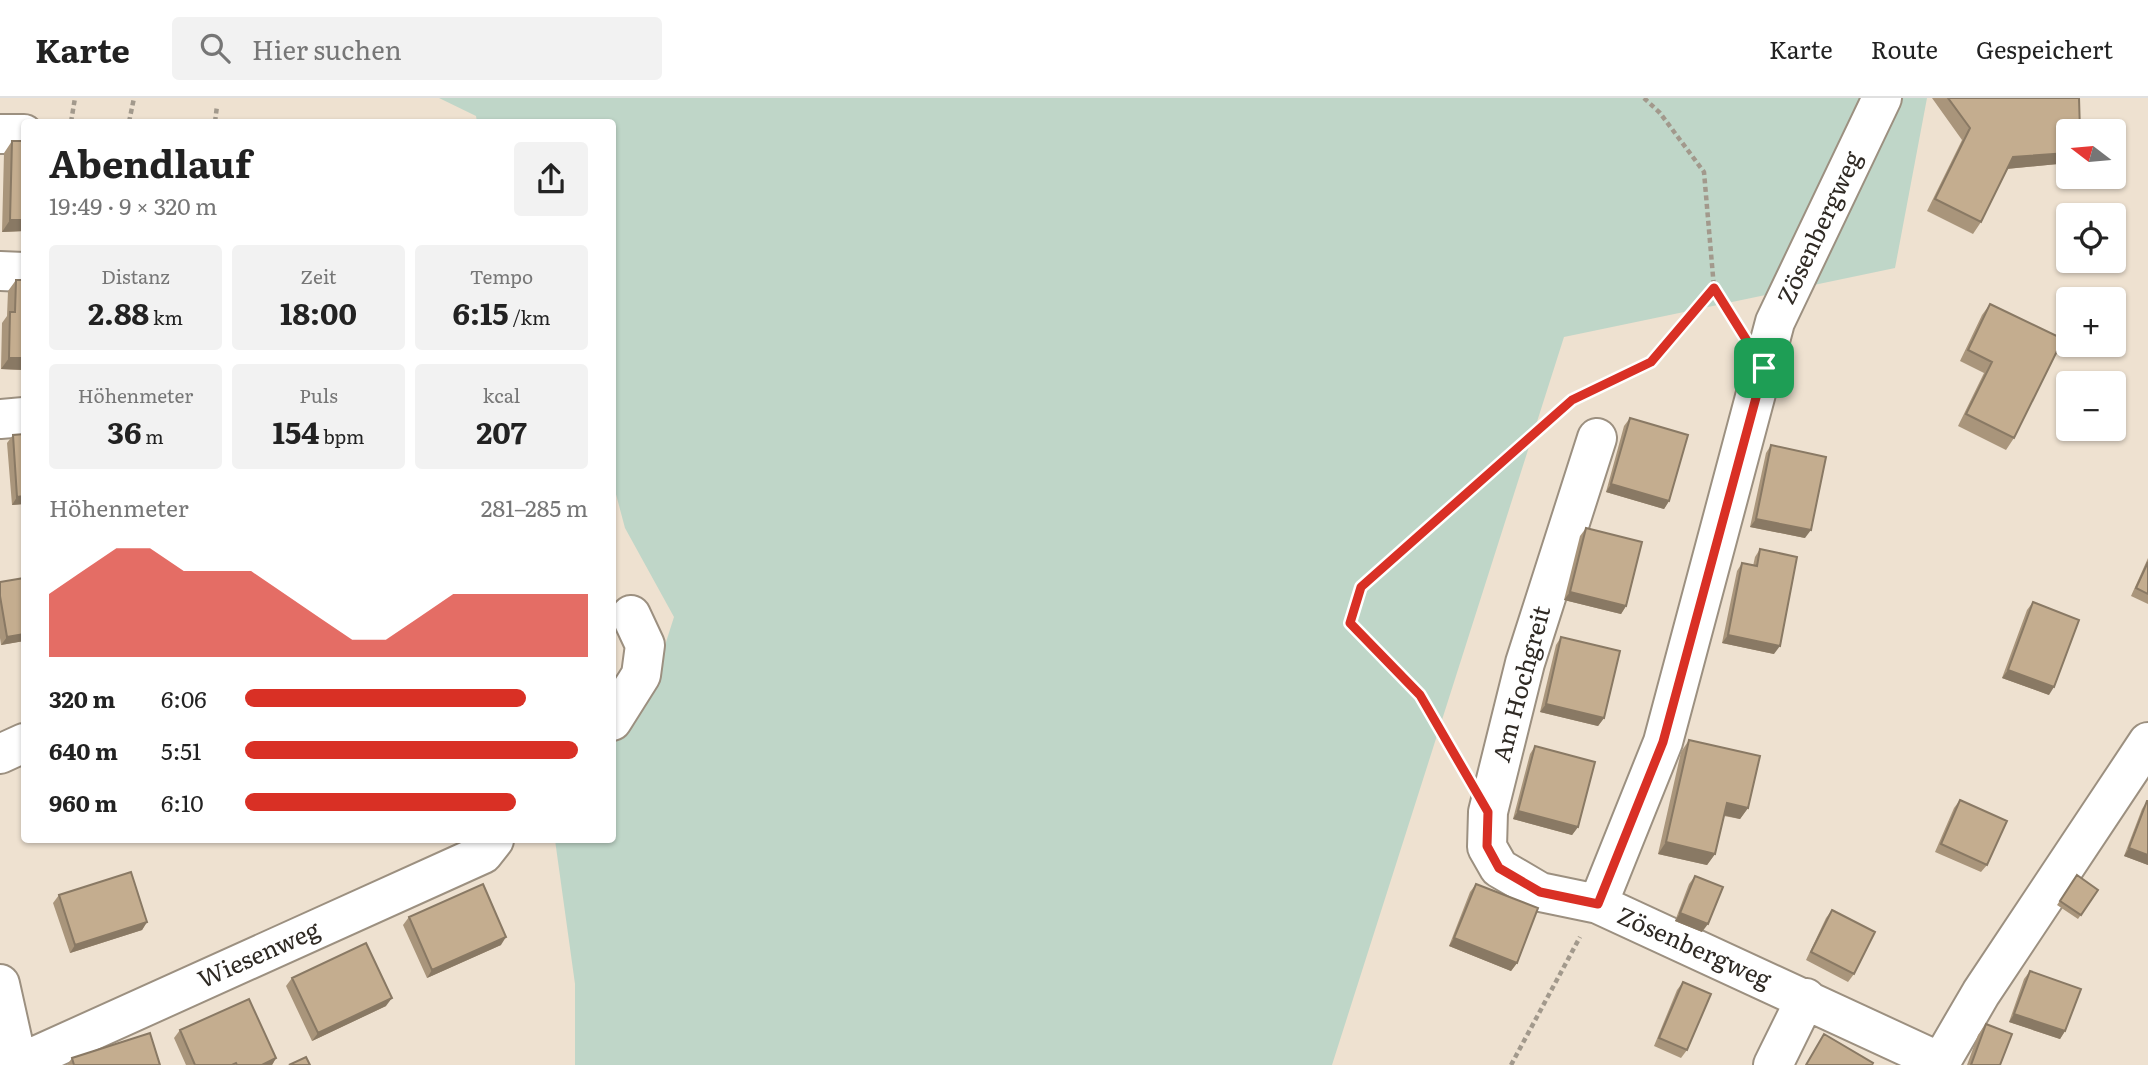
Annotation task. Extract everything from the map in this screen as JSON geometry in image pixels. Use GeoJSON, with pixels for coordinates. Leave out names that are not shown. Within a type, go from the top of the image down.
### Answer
{"type":"FeatureCollection","features":[{"type":"Feature","properties":{"kind":"street","name":"Zösenbergweg"},"geometry":{"type":"LineString","coordinates":[[1882,98],[1775,323],[1663,742],[1598,904],[1806,998],[1940,1064],[1981,993],[2148,742]]}},
{"type":"Feature","properties":{"kind":"street"},"geometry":{"type":"LineString","coordinates":[[0,134],[21,134]]}},
{"type":"Feature","properties":{"kind":"street"},"geometry":{"type":"LineString","coordinates":[[0,271],[21,272]]}},
{"type":"Feature","properties":{"kind":"street"},"geometry":{"type":"LineString","coordinates":[[0,419],[21,417]]}},
{"type":"Feature","properties":{"kind":"street","name":"Am Hochgreit"},"geometry":{"type":"LineString","coordinates":[[1597,438],[1525,663],[1488,812],[1487,846],[1499,868],[1540,892],[1598,904]]}},
{"type":"Feature","properties":{"kind":"street"},"geometry":{"type":"LineString","coordinates":[[616,715],[641,675],[645,645],[631,615]]}},
{"type":"Feature","properties":{"kind":"street"},"geometry":{"type":"LineString","coordinates":[[0,754],[21,744]]}},
{"type":"Feature","properties":{"kind":"street","name":"Wiesenweg"},"geometry":{"type":"LineString","coordinates":[[18,1065],[488,847]]}},
{"type":"Feature","properties":{"kind":"street"},"geometry":{"type":"LineString","coordinates":[[0,984],[18,1065]]}},
{"type":"Feature","properties":{"kind":"street"},"geometry":{"type":"LineString","coordinates":[[1773,1065],[1806,998]]}},
{"type":"Feature","properties":{"kind":"path"},"geometry":{"type":"LineString","coordinates":[[72,119],[75,98]]}},
{"type":"Feature","properties":{"kind":"path"},"geometry":{"type":"LineString","coordinates":[[130,119],[134,98]]}},
{"type":"Feature","properties":{"kind":"path"},"geometry":{"type":"LineString","coordinates":[[1643,98],[1660,113],[1704,172],[1714,288],[1764,368]]}},
{"type":"Feature","properties":{"kind":"path"},"geometry":{"type":"LineString","coordinates":[[216,119],[218,106]]}},
{"type":"Feature","properties":{"kind":"path"},"geometry":{"type":"LineString","coordinates":[[1488,812],[1420,695],[1350,623],[1361,587],[1572,400],[1651,362],[1714,288]]}},
{"type":"Feature","properties":{"kind":"path"},"geometry":{"type":"LineString","coordinates":[[1511,1065],[1598,904]]}},
{"type":"Feature","properties":{"kind":"green space"},"geometry":{"type":"Polygon","coordinates":[[[439,98],[1927,98],[1895,268],[1564,337],[1332,1065],[575,1065],[575,984],[555,843],[616,843],[616,736],[645,708],[674,617],[625,528],[616,494],[616,119],[476,119],[476,116],[439,98]]]}},
{"type":"Feature","properties":{"kind":"building"},"geometry":{"type":"Polygon","coordinates":[[[1948,98],[2079,98],[2080,119],[2056,119],[2056,154],[2013,157],[1981,222],[1935,199],[1970,128],[1948,98]]]}},
{"type":"Feature","properties":{"kind":"building"},"geometry":{"type":"Polygon","coordinates":[[[12,141],[21,141],[21,220],[10,220],[12,141]]]}},
{"type":"Feature","properties":{"kind":"building"},"geometry":{"type":"Polygon","coordinates":[[[16,280],[21,280],[21,358],[9,358],[10,312],[15,312],[16,280]]]}},
{"type":"Feature","properties":{"kind":"building"},"geometry":{"type":"Polygon","coordinates":[[[1990,304],[2056,336],[2056,353],[2014,438],[1966,414],[1992,362],[1968,350],[1990,304]]]}},
{"type":"Feature","properties":{"kind":"building"},"geometry":{"type":"Polygon","coordinates":[[[1630,418],[1688,435],[1669,501],[1611,484],[1630,418]]]}},
{"type":"Feature","properties":{"kind":"building"},"geometry":{"type":"Polygon","coordinates":[[[21,434],[21,496],[17,497],[13,435],[21,434]]]}},
{"type":"Feature","properties":{"kind":"building"},"geometry":{"type":"Polygon","coordinates":[[[1771,445],[1826,457],[1811,530],[1756,519],[1771,445]]]}},
{"type":"Feature","properties":{"kind":"building"},"geometry":{"type":"Polygon","coordinates":[[[1586,528],[1642,542],[1626,606],[1570,592],[1586,528]]]}},
{"type":"Feature","properties":{"kind":"building"},"geometry":{"type":"Polygon","coordinates":[[[1760,549],[1797,557],[1780,646],[1728,635],[1742,563],[1757,566],[1760,549]]]}},
{"type":"Feature","properties":{"kind":"building"},"geometry":{"type":"Polygon","coordinates":[[[2148,562],[2148,594],[2136,588],[2148,562]]]}},
{"type":"Feature","properties":{"kind":"building"},"geometry":{"type":"Polygon","coordinates":[[[21,578],[21,635],[7,637],[0,582],[21,578]]]}},
{"type":"Feature","properties":{"kind":"building"},"geometry":{"type":"Polygon","coordinates":[[[2033,602],[2079,620],[2054,687],[2008,670],[2033,602]]]}},
{"type":"Feature","properties":{"kind":"building"},"geometry":{"type":"Polygon","coordinates":[[[1561,637],[1620,651],[1604,718],[1546,704],[1561,637]]]}},
{"type":"Feature","properties":{"kind":"building"},"geometry":{"type":"Polygon","coordinates":[[[1689,740],[1760,756],[1748,808],[1727,803],[1715,854],[1666,842],[1689,740]]]}},
{"type":"Feature","properties":{"kind":"building"},"geometry":{"type":"Polygon","coordinates":[[[1535,746],[1595,762],[1578,827],[1518,811],[1535,746]]]}},
{"type":"Feature","properties":{"kind":"building"},"geometry":{"type":"Polygon","coordinates":[[[1960,800],[2007,821],[1987,865],[1941,844],[1960,800]]]}},
{"type":"Feature","properties":{"kind":"building"},"geometry":{"type":"Polygon","coordinates":[[[2148,801],[2148,855],[2129,848],[2148,801]]]}},
{"type":"Feature","properties":{"kind":"building"},"geometry":{"type":"Polygon","coordinates":[[[131,872],[147,922],[75,945],[59,895],[131,872]]]}},
{"type":"Feature","properties":{"kind":"building"},"geometry":{"type":"Polygon","coordinates":[[[2077,875],[2098,890],[2081,915],[2060,901],[2077,875]]]}},
{"type":"Feature","properties":{"kind":"building"},"geometry":{"type":"Polygon","coordinates":[[[1695,876],[1723,887],[1708,924],[1680,913],[1695,876]]]}},
{"type":"Feature","properties":{"kind":"building"},"geometry":{"type":"Polygon","coordinates":[[[483,884],[506,937],[432,970],[409,917],[483,884]]]}},
{"type":"Feature","properties":{"kind":"building"},"geometry":{"type":"Polygon","coordinates":[[[1476,884],[1538,908],[1517,963],[1454,938],[1476,884]]]}},
{"type":"Feature","properties":{"kind":"building"},"geometry":{"type":"Polygon","coordinates":[[[1832,910],[1875,932],[1854,974],[1811,952],[1832,910]]]}},
{"type":"Feature","properties":{"kind":"building"},"geometry":{"type":"Polygon","coordinates":[[[366,943],[392,998],[318,1033],[292,978],[366,943]]]}},
{"type":"Feature","properties":{"kind":"building"},"geometry":{"type":"Polygon","coordinates":[[[2030,971],[2081,989],[2065,1031],[2014,1014],[2030,971]]]}},
{"type":"Feature","properties":{"kind":"building"},"geometry":{"type":"Polygon","coordinates":[[[1683,982],[1711,994],[1687,1050],[1659,1038],[1683,982]]]}},
{"type":"Feature","properties":{"kind":"building"},"geometry":{"type":"Polygon","coordinates":[[[249,999],[276,1058],[262,1065],[195,1065],[180,1030],[249,999]]]}},
{"type":"Feature","properties":{"kind":"building"},"geometry":{"type":"Polygon","coordinates":[[[1986,1024],[2012,1034],[2000,1065],[1971,1065],[1986,1024]]]}},
{"type":"Feature","properties":{"kind":"building"},"geometry":{"type":"Polygon","coordinates":[[[150,1033],[160,1065],[74,1065],[72,1058],[150,1033]]]}},
{"type":"Feature","properties":{"kind":"building"},"geometry":{"type":"Polygon","coordinates":[[[1824,1034],[1873,1063],[1872,1065],[1806,1065],[1824,1034]]]}},
{"type":"Feature","properties":{"kind":"building"},"geometry":{"type":"Polygon","coordinates":[[[306,1057],[310,1065],[289,1065],[306,1057]]]}},
{"type":"Feature","properties":{"kind":"route"},"geometry":{"type":"LineString","coordinates":[[1714,288],[1764,368],[1663,742],[1598,904],[1540,892],[1499,868],[1487,846],[1488,812],[1420,695],[1350,623],[1361,587],[1572,400],[1651,362],[1714,288]]}}]}
